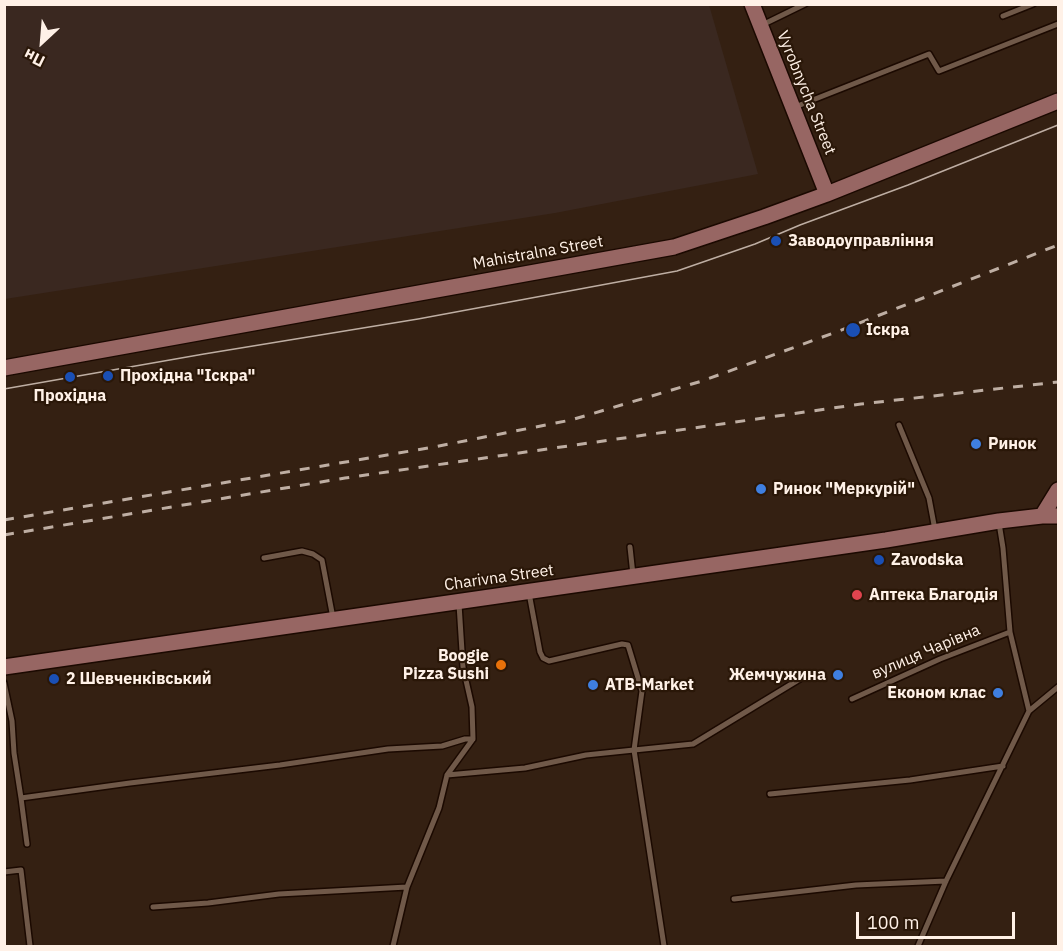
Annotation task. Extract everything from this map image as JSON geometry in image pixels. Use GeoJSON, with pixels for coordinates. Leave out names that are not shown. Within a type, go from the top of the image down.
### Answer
{"type":"FeatureCollection","features":[{"type":"Feature","properties":{"kind":"street","name":"Vyrobnycha Street"},"geometry":{"type":"LineString","coordinates":[[752,4],[828,194]]}},
{"type":"Feature","properties":{"kind":"street","name":"Mahistralna Street"},"geometry":{"type":"LineString","coordinates":[[4,368],[674,247],[828,194],[1059,101]]}},
{"type":"Feature","properties":{"kind":"street"},"geometry":{"type":"LineString","coordinates":[[1042,516],[1059,490]]}},
{"type":"Feature","properties":{"kind":"street","name":"Charivna Street"},"geometry":{"type":"LineString","coordinates":[[4,667],[886,540],[999,521],[1059,516]]}},
{"type":"Feature","properties":{"kind":"lane"},"geometry":{"type":"LineString","coordinates":[[760,25],[805,4]]}},
{"type":"Feature","properties":{"kind":"lane"},"geometry":{"type":"LineString","coordinates":[[1003,16],[1033,4]]}},
{"type":"Feature","properties":{"kind":"lane"},"geometry":{"type":"LineString","coordinates":[[793,108],[929,54],[939,71],[1059,24]]}},
{"type":"Feature","properties":{"kind":"lane"},"geometry":{"type":"LineString","coordinates":[[899,425],[929,498],[935,532]]}},
{"type":"Feature","properties":{"kind":"lane"},"geometry":{"type":"LineString","coordinates":[[999,521],[1010,632],[1029,711]]}},
{"type":"Feature","properties":{"kind":"lane"},"geometry":{"type":"LineString","coordinates":[[630,547],[633,577]]}},
{"type":"Feature","properties":{"kind":"lane"},"geometry":{"type":"LineString","coordinates":[[264,558],[302,551],[314,554],[322,560],[333,620]]}},
{"type":"Feature","properties":{"kind":"lane"},"geometry":{"type":"LineString","coordinates":[[528,591],[543,658],[549,661],[622,644],[628,645],[642,691],[634,750],[663,946]]}},
{"type":"Feature","properties":{"kind":"lane"},"geometry":{"type":"LineString","coordinates":[[393,946],[407,887],[439,808],[447,775],[472,739],[472,707],[463,668],[459,602]]}},
{"type":"Feature","properties":{"kind":"lane","name":"вулиця Чарівна"},"geometry":{"type":"LineString","coordinates":[[852,699],[940,659],[1010,632]]}},
{"type":"Feature","properties":{"kind":"lane"},"geometry":{"type":"LineString","coordinates":[[447,775],[525,768],[586,755],[693,744],[808,674]]}},
{"type":"Feature","properties":{"kind":"lane"},"geometry":{"type":"LineString","coordinates":[[4,683],[12,721],[14,753],[27,844]]}},
{"type":"Feature","properties":{"kind":"lane"},"geometry":{"type":"LineString","coordinates":[[918,946],[946,881],[1029,711],[1059,687]]}},
{"type":"Feature","properties":{"kind":"lane"},"geometry":{"type":"LineString","coordinates":[[21,798],[388,749],[442,746],[472,739]]}},
{"type":"Feature","properties":{"kind":"lane"},"geometry":{"type":"LineString","coordinates":[[770,794],[910,780],[1003,766]]}},
{"type":"Feature","properties":{"kind":"lane"},"geometry":{"type":"LineString","coordinates":[[4,872],[21,870],[30,946]]}},
{"type":"Feature","properties":{"kind":"lane"},"geometry":{"type":"LineString","coordinates":[[734,899],[855,885],[946,881]]}},
{"type":"Feature","properties":{"kind":"lane"},"geometry":{"type":"LineString","coordinates":[[153,907],[279,894],[407,887]]}},
{"type":"Feature","properties":{"kind":"shaded area"},"geometry":{"type":"Polygon","coordinates":[[[5,4],[709,5],[758,174],[555,213],[5,299],[5,4]]]}},
{"type":"Feature","properties":{"kind":"tram line"},"geometry":{"type":"LineString","coordinates":[[4,389],[418,319],[677,271],[755,244],[1058,125]]}},
{"type":"Feature","properties":{"kind":"railway"},"geometry":{"type":"LineString","coordinates":[[4,520],[434,447],[571,420],[702,381],[839,331],[1058,245]]}},
{"type":"Feature","properties":{"kind":"railway"},"geometry":{"type":"LineString","coordinates":[[4,535],[345,478],[861,404],[1058,382]]}},
{"type":"Feature","properties":{"kind":"place","name":"Заводоуправління"},"geometry":{"type":"Point","coordinates":[776,241]}},
{"type":"Feature","properties":{"kind":"place","name":"Іскра"},"geometry":{"type":"Point","coordinates":[853,330]}},
{"type":"Feature","properties":{"kind":"place","name":"Прохідна \"Іскра\""},"geometry":{"type":"Point","coordinates":[108,376]}},
{"type":"Feature","properties":{"kind":"place","name":"Прохідна"},"geometry":{"type":"Point","coordinates":[70,377]}},
{"type":"Feature","properties":{"kind":"place","name":"Ринок"},"geometry":{"type":"Point","coordinates":[976,444]}},
{"type":"Feature","properties":{"kind":"place","name":"Ринок \"Меркурій\""},"geometry":{"type":"Point","coordinates":[761,489]}},
{"type":"Feature","properties":{"kind":"place","name":"Zavodska"},"geometry":{"type":"Point","coordinates":[879,560]}},
{"type":"Feature","properties":{"kind":"place","name":"Аптека Благодія"},"geometry":{"type":"Point","coordinates":[857,595]}},
{"type":"Feature","properties":{"kind":"place","name":"Boogie Pizza Sushi"},"geometry":{"type":"Point","coordinates":[501,665]}},
{"type":"Feature","properties":{"kind":"place","name":"Жемчужина"},"geometry":{"type":"Point","coordinates":[838,675]}},
{"type":"Feature","properties":{"kind":"place","name":"2 Шевченківський"},"geometry":{"type":"Point","coordinates":[54,679]}},
{"type":"Feature","properties":{"kind":"place","name":"ATB-Market"},"geometry":{"type":"Point","coordinates":[593,685]}},
{"type":"Feature","properties":{"kind":"place","name":"Економ клас"},"geometry":{"type":"Point","coordinates":[998,693]}}]}
